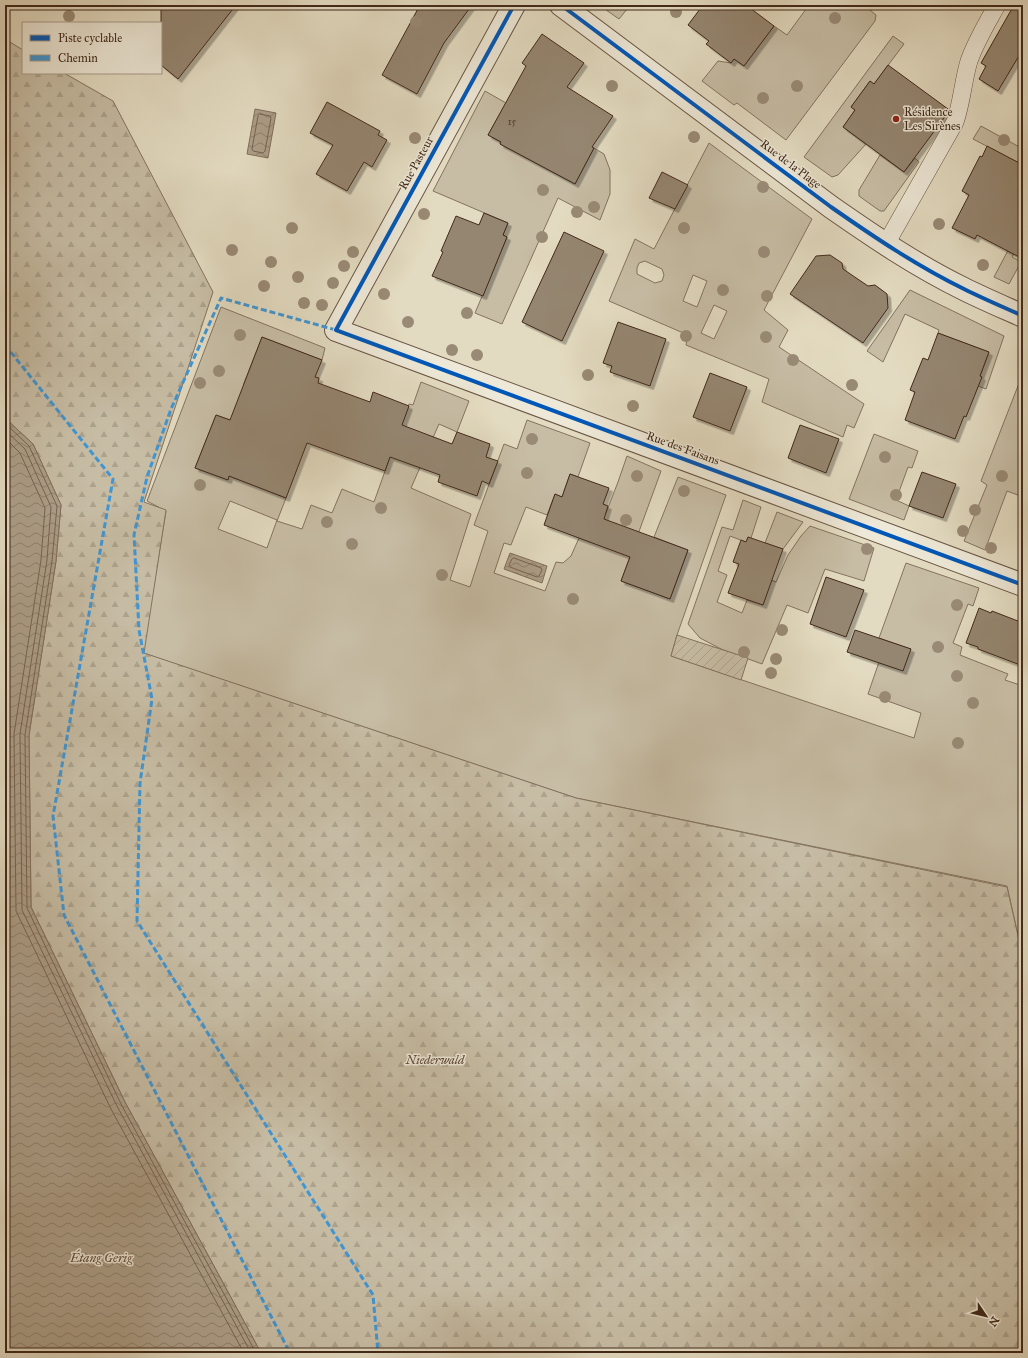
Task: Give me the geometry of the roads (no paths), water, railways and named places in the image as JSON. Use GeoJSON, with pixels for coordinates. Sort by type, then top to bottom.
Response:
{"type":"FeatureCollection","features":[{"type":"Feature","properties":{"kind":"street","name":"Rue Pasteur"},"geometry":{"type":"LineString","coordinates":[[336,330],[514,5]]}},
{"type":"Feature","properties":{"kind":"street","name":"Rue de la Plage"},"geometry":{"type":"LineString","coordinates":[[561,5],[831,207],[886,244],[932,272],[1023,316]]}},
{"type":"Feature","properties":{"kind":"street","name":"Rue des Faisans"},"geometry":{"type":"LineString","coordinates":[[336,330],[1023,585]]}},
{"type":"Feature","properties":{"kind":"lane"},"geometry":{"type":"LineString","coordinates":[[886,244],[955,122],[969,62],[997,5]]}},
{"type":"Feature","properties":{"kind":"water"},"geometry":{"type":"Polygon","coordinates":[[[255,109],[276,113],[268,158],[247,154],[255,109]]]}},
{"type":"Feature","properties":{"kind":"water","name":"Étang Gerig"},"geometry":{"type":"Polygon","coordinates":[[[5,418],[33,444],[61,505],[56,561],[29,735],[31,907],[125,1102],[260,1353],[5,1353],[5,418]]]}},
{"type":"Feature","properties":{"kind":"water"},"geometry":{"type":"Polygon","coordinates":[[[510,553],[547,566],[542,583],[504,569],[510,553]]]}},
{"type":"Feature","properties":{"kind":"place","name":"Résidence Les Sirènes"},"geometry":{"type":"Point","coordinates":[896,119]}},
{"type":"Feature","properties":{"kind":"park label","name":"Niederwald"},"geometry":{"type":"Point","coordinates":[435,1060]}}]}
